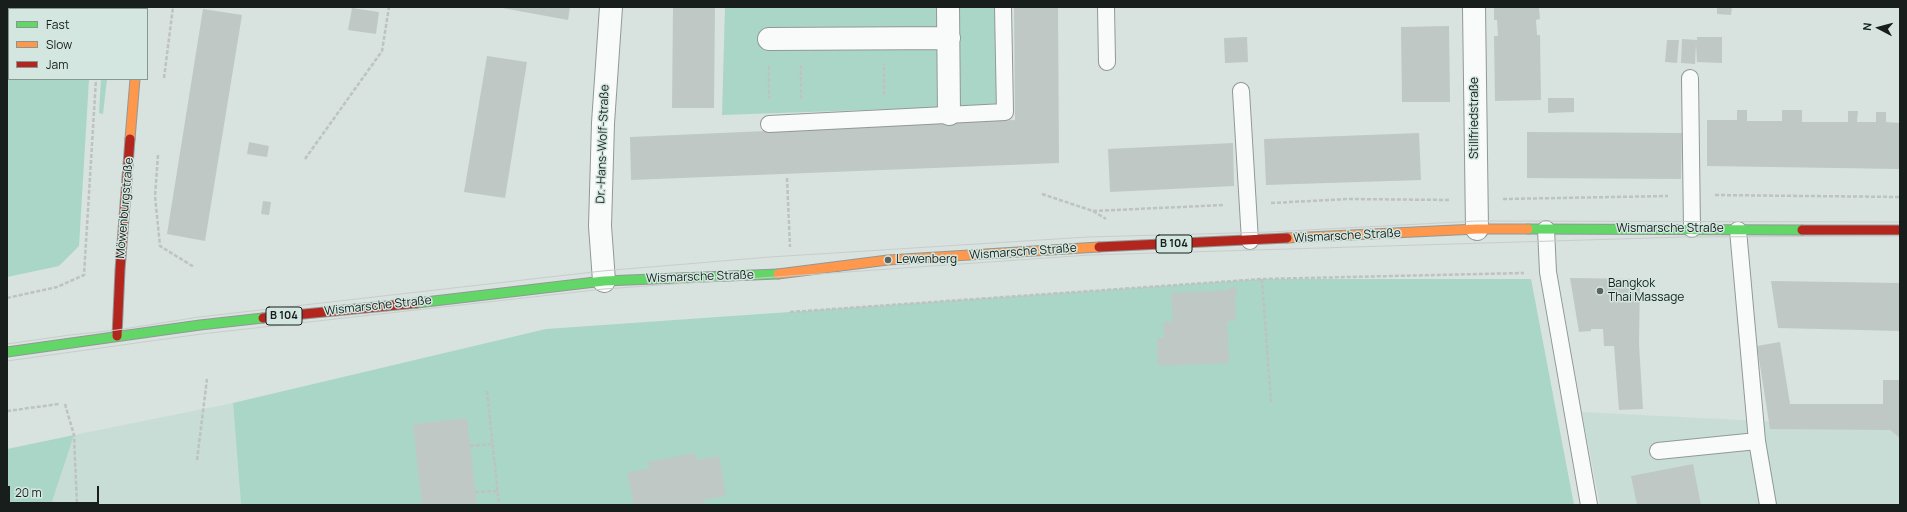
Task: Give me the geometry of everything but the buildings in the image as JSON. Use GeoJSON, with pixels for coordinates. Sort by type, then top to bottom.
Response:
{"type":"FeatureCollection","features":[{"type":"Feature","properties":{"kind":"main road","name":"Möwenburgstraße"},"geometry":{"type":"LineString","coordinates":[[117,336],[120,270],[135,80]]}},
{"type":"Feature","properties":{"kind":"main road","name":"Wismarsche Straße"},"geometry":{"type":"LineString","coordinates":[[7,352],[200,325],[604,281],[791,274],[888,260],[1134,245],[1250,241],[1477,229],[1900,230]]}},
{"type":"Feature","properties":{"kind":"street","name":"Dr.-Hans-Wolf-Straße"},"geometry":{"type":"LineString","coordinates":[[604,281],[600,226],[603,123],[611,7]]}},
{"type":"Feature","properties":{"kind":"street"},"geometry":{"type":"LineString","coordinates":[[948,7],[949,114]]}},
{"type":"Feature","properties":{"kind":"street","name":"Stillfriedstraße"},"geometry":{"type":"LineString","coordinates":[[1474,7],[1477,229]]}},
{"type":"Feature","properties":{"kind":"street"},"geometry":{"type":"LineString","coordinates":[[769,39],[949,38]]}},
{"type":"Feature","properties":{"kind":"lane"},"geometry":{"type":"LineString","coordinates":[[769,124],[1005,112],[1003,7]]}},
{"type":"Feature","properties":{"kind":"lane"},"geometry":{"type":"LineString","coordinates":[[1106,7],[1106,62]]}},
{"type":"Feature","properties":{"kind":"lane"},"geometry":{"type":"LineString","coordinates":[[1690,78],[1692,229]]}},
{"type":"Feature","properties":{"kind":"lane"},"geometry":{"type":"LineString","coordinates":[[1242,91],[1250,241]]}},
{"type":"Feature","properties":{"kind":"lane"},"geometry":{"type":"LineString","coordinates":[[1546,229],[1548,272],[1589,505]]}},
{"type":"Feature","properties":{"kind":"lane"},"geometry":{"type":"LineString","coordinates":[[1738,230],[1757,441],[1768,505]]}},
{"type":"Feature","properties":{"kind":"lane"},"geometry":{"type":"LineString","coordinates":[[1658,451],[1757,441]]}},
{"type":"Feature","properties":{"kind":"path"},"geometry":{"type":"LineString","coordinates":[[163,86],[173,7]]}},
{"type":"Feature","properties":{"kind":"path"},"geometry":{"type":"LineString","coordinates":[[305,159],[382,51],[389,7]]}},
{"type":"Feature","properties":{"kind":"path"},"geometry":{"type":"LineString","coordinates":[[7,298],[57,287],[84,275],[96,80]]}},
{"type":"Feature","properties":{"kind":"path"},"geometry":{"type":"LineString","coordinates":[[159,149],[155,196],[160,246],[194,267]]}},
{"type":"Feature","properties":{"kind":"path"},"geometry":{"type":"LineString","coordinates":[[787,178],[791,274]]}},
{"type":"Feature","properties":{"kind":"path"},"geometry":{"type":"LineString","coordinates":[[1042,194],[1093,211],[1131,236],[1134,245]]}},
{"type":"Feature","properties":{"kind":"path"},"geometry":{"type":"LineString","coordinates":[[790,312],[1262,279],[1548,272]]}},
{"type":"Feature","properties":{"kind":"path"},"geometry":{"type":"LineString","coordinates":[[1262,279],[1271,402]]}},
{"type":"Feature","properties":{"kind":"path"},"geometry":{"type":"LineString","coordinates":[[197,460],[207,379]]}},
{"type":"Feature","properties":{"kind":"path"},"geometry":{"type":"LineString","coordinates":[[487,391],[498,505]]}},
{"type":"Feature","properties":{"kind":"path"},"geometry":{"type":"LineString","coordinates":[[7,411],[59,404]]}},
{"type":"Feature","properties":{"kind":"path"},"geometry":{"type":"LineString","coordinates":[[65,404],[74,435],[77,505]]}},
{"type":"Feature","properties":{"kind":"path"},"geometry":{"type":"LineString","coordinates":[[470,446],[491,444]]}},
{"type":"Feature","properties":{"kind":"path"},"geometry":{"type":"LineString","coordinates":[[475,492],[497,491]]}},
{"type":"Feature","properties":{"kind":"shaded area"},"geometry":{"type":"Polygon","coordinates":[[[233,403],[241,505],[51,505],[74,435],[233,403]]]}},
{"type":"Feature","properties":{"kind":"shaded area"},"geometry":{"type":"Polygon","coordinates":[[[1582,412],[1900,428],[1900,505],[1600,505],[1582,412]]]}},
{"type":"Feature","properties":{"kind":"green space"},"geometry":{"type":"Polygon","coordinates":[[[7,7],[93,7],[8,8],[8,80],[89,80],[79,246],[59,266],[7,277],[7,7]]]}},
{"type":"Feature","properties":{"kind":"green space"},"geometry":{"type":"Polygon","coordinates":[[[725,7],[1006,7],[1009,105],[722,115],[725,7]]]}},
{"type":"Feature","properties":{"kind":"green space"},"geometry":{"type":"Polygon","coordinates":[[[101,80],[107,80],[103,114],[99,113],[101,80]]]}},
{"type":"Feature","properties":{"kind":"green space"},"geometry":{"type":"Polygon","coordinates":[[[1262,279],[1531,279],[1574,505],[241,505],[233,403],[546,329],[1262,279]]]}},
{"type":"Feature","properties":{"kind":"green space"},"geometry":{"type":"Polygon","coordinates":[[[74,435],[51,505],[7,505],[7,449],[74,435]]]}},
{"type":"Feature","properties":{"kind":"tram line"},"geometry":{"type":"LineString","coordinates":[[7,344],[117,330],[199,317],[602,271],[770,257],[1088,237],[1270,232],[1477,221],[1900,222]]}},
{"type":"Feature","properties":{"kind":"tram line"},"geometry":{"type":"LineString","coordinates":[[7,361],[201,334],[604,289],[1089,255],[1684,237],[1900,236]]}},
{"type":"Feature","properties":{"kind":"traffic: fast"},"geometry":{"type":"LineString","coordinates":[[1528,229],[1802,230]]}},
{"type":"Feature","properties":{"kind":"traffic: fast"},"geometry":{"type":"LineString","coordinates":[[417,303],[604,281],[778,274]]}},
{"type":"Feature","properties":{"kind":"traffic: fast"},"geometry":{"type":"LineString","coordinates":[[7,352],[200,325],[263,318]]}},
{"type":"Feature","properties":{"kind":"traffic: slow"},"geometry":{"type":"LineString","coordinates":[[130,139],[135,80]]}},
{"type":"Feature","properties":{"kind":"traffic: slow"},"geometry":{"type":"LineString","coordinates":[[1287,238],[1477,229],[1528,229]]}},
{"type":"Feature","properties":{"kind":"traffic: slow"},"geometry":{"type":"LineString","coordinates":[[778,274],[888,260],[1099,247]]}},
{"type":"Feature","properties":{"kind":"traffic: jam"},"geometry":{"type":"LineString","coordinates":[[117,336],[120,270],[130,139]]}},
{"type":"Feature","properties":{"kind":"traffic: jam"},"geometry":{"type":"LineString","coordinates":[[1802,230],[1900,230]]}},
{"type":"Feature","properties":{"kind":"traffic: jam"},"geometry":{"type":"LineString","coordinates":[[1099,247],[1287,238]]}},
{"type":"Feature","properties":{"kind":"traffic: jam"},"geometry":{"type":"LineString","coordinates":[[263,318],[417,303]]}},
{"type":"Feature","properties":{"kind":"place","name":"Lewenberg"},"geometry":{"type":"Point","coordinates":[888,260]}},
{"type":"Feature","properties":{"kind":"place","name":"Bangkok Thai Massage"},"geometry":{"type":"Point","coordinates":[1600,291]}}]}
